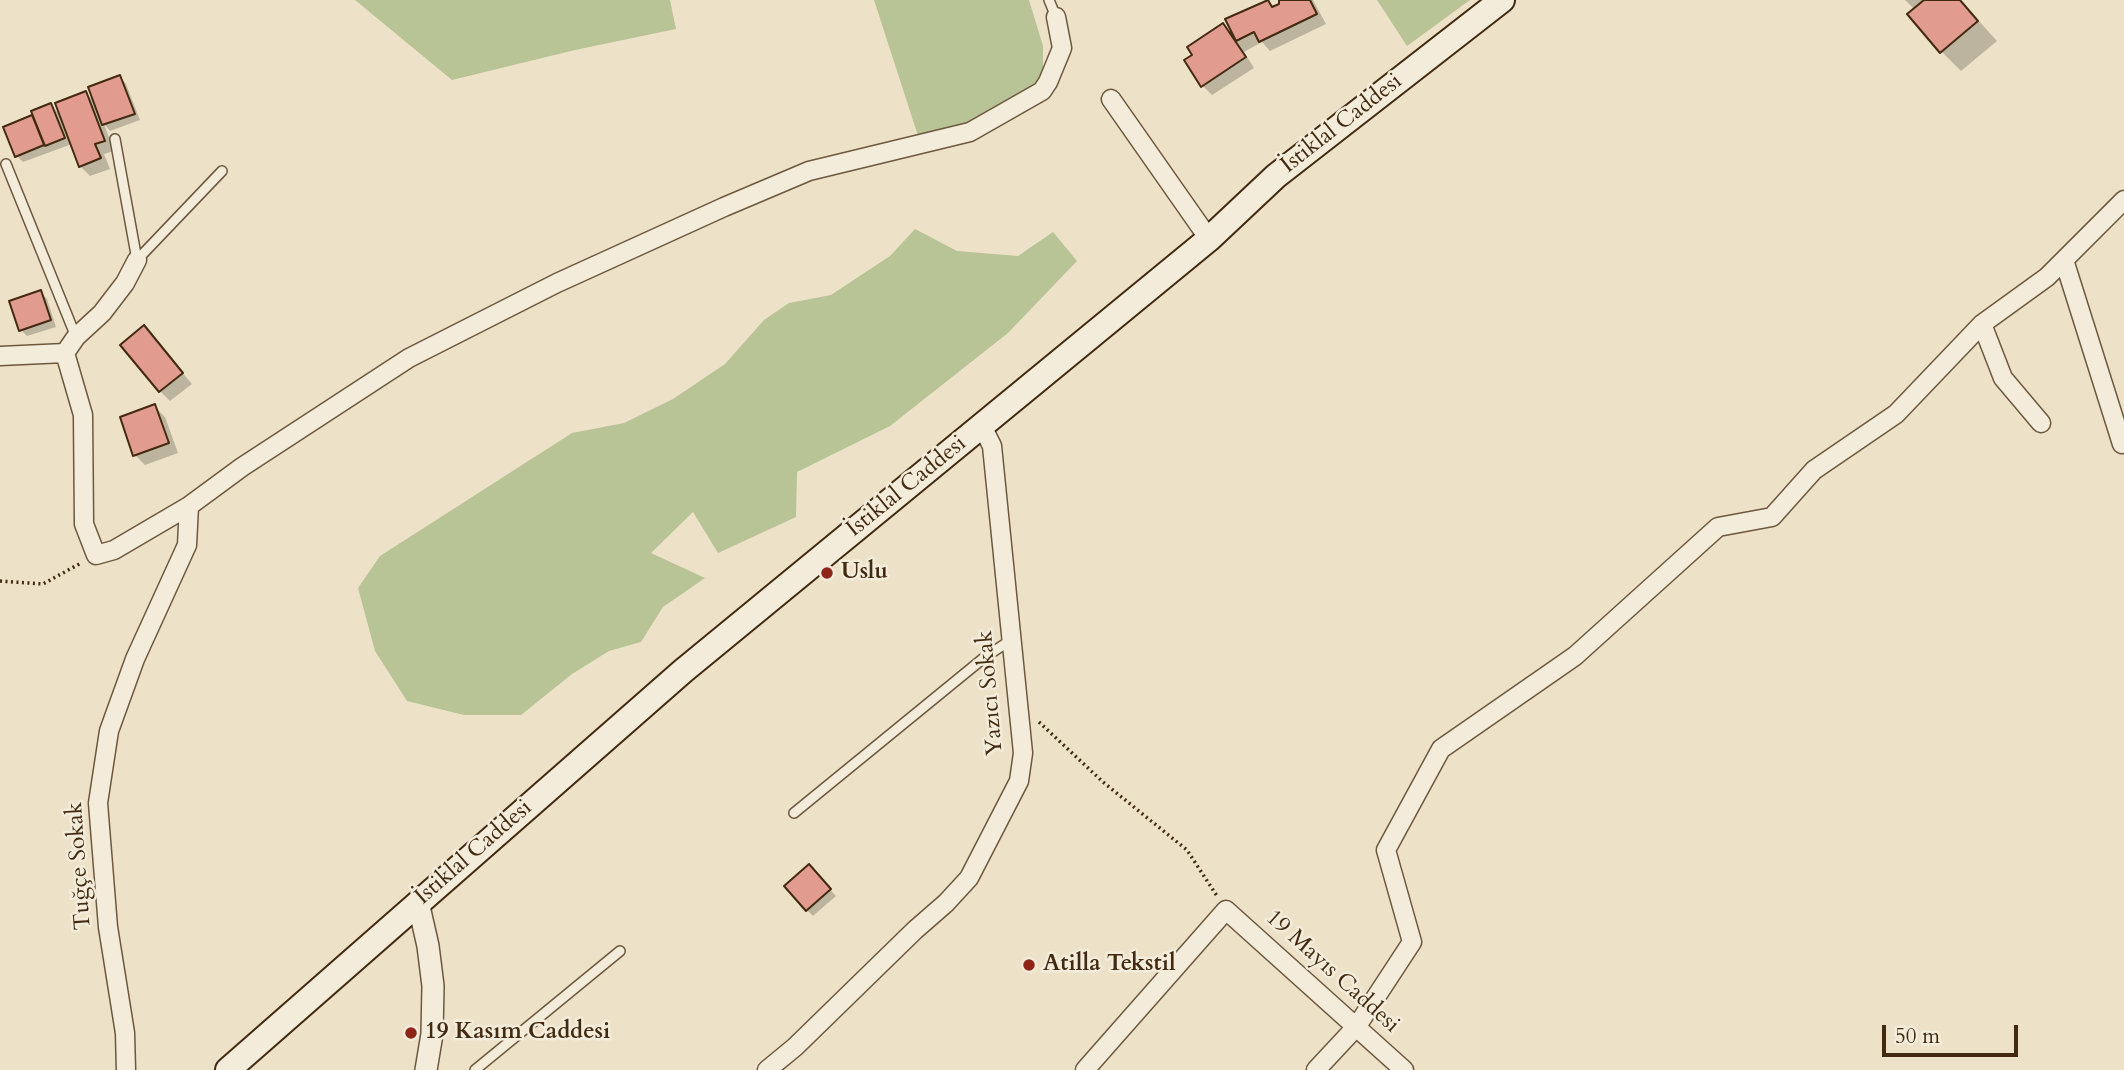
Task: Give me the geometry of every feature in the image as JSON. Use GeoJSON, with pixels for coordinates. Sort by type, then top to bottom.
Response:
{"type":"FeatureCollection","features":[{"type":"Feature","properties":{"kind":"main road","name":"İstiklal Caddesi"},"geometry":{"type":"LineString","coordinates":[[228,1070],[683,671],[1209,239],[1276,176],[1502,0]]}},
{"type":"Feature","properties":{"kind":"street"},"geometry":{"type":"LineString","coordinates":[[137,260],[125,283],[102,313],[76,337],[65,354],[83,415],[84,524],[96,555],[114,550],[189,506],[242,467],[410,358],[557,283],[809,171],[970,132],[1042,91],[1062,48],[1056,17]]}},
{"type":"Feature","properties":{"kind":"street"},"geometry":{"type":"LineString","coordinates":[[1111,99],[1209,239]]}},
{"type":"Feature","properties":{"kind":"street"},"geometry":{"type":"LineString","coordinates":[[1316,1070],[1357,1026],[1412,942],[1386,850],[1441,749],[1575,656],[1718,527],[1772,517],[1814,470],[1896,414],[1982,324],[2047,277],[2124,200]]}},
{"type":"Feature","properties":{"kind":"street"},"geometry":{"type":"LineString","coordinates":[[2064,260],[2122,444]]}},
{"type":"Feature","properties":{"kind":"street"},"geometry":{"type":"LineString","coordinates":[[1982,324],[2003,378],[2041,423]]}},
{"type":"Feature","properties":{"kind":"street"},"geometry":{"type":"LineString","coordinates":[[0,356],[65,354]]}},
{"type":"Feature","properties":{"kind":"street","name":"Yazıcı Sokak"},"geometry":{"type":"LineString","coordinates":[[767,1070],[946,903],[969,878],[1019,781],[1023,753],[992,446],[982,426]]}},
{"type":"Feature","properties":{"kind":"street","name":"Tuğçe Sokak"},"geometry":{"type":"LineString","coordinates":[[126,1070],[125,1033],[108,927],[98,803],[109,731],[135,659],[187,545],[189,506]]}},
{"type":"Feature","properties":{"kind":"street"},"geometry":{"type":"LineString","coordinates":[[418,902],[428,946],[433,986],[432,1034],[426,1070]]}},
{"type":"Feature","properties":{"kind":"street"},"geometry":{"type":"LineString","coordinates":[[1086,1070],[1226,911]]}},
{"type":"Feature","properties":{"kind":"street","name":"19 Mayıs Caddesi"},"geometry":{"type":"LineString","coordinates":[[1226,911],[1404,1070]]}},
{"type":"Feature","properties":{"kind":"lane"},"geometry":{"type":"LineString","coordinates":[[1049,0],[1056,17]]}},
{"type":"Feature","properties":{"kind":"lane"},"geometry":{"type":"LineString","coordinates":[[115,139],[137,260]]}},
{"type":"Feature","properties":{"kind":"lane"},"geometry":{"type":"LineString","coordinates":[[6,164],[76,337]]}},
{"type":"Feature","properties":{"kind":"lane"},"geometry":{"type":"LineString","coordinates":[[137,260],[222,171]]}},
{"type":"Feature","properties":{"kind":"lane"},"geometry":{"type":"LineString","coordinates":[[794,813],[985,657],[1011,640]]}},
{"type":"Feature","properties":{"kind":"lane"},"geometry":{"type":"LineString","coordinates":[[475,1070],[620,951]]}},
{"type":"Feature","properties":{"kind":"path"},"geometry":{"type":"LineString","coordinates":[[0,581],[43,584],[96,555]]}},
{"type":"Feature","properties":{"kind":"path"},"geometry":{"type":"LineString","coordinates":[[1017,700],[1103,782],[1187,850],[1226,911]]}},
{"type":"Feature","properties":{"kind":"green space"},"geometry":{"type":"Polygon","coordinates":[[[355,0],[670,0],[676,29],[452,80],[355,0]]]}},
{"type":"Feature","properties":{"kind":"green space"},"geometry":{"type":"Polygon","coordinates":[[[874,0],[1029,0],[1043,46],[1043,71],[1032,91],[989,114],[920,142],[874,0]]]}},
{"type":"Feature","properties":{"kind":"green space"},"geometry":{"type":"Polygon","coordinates":[[[1377,0],[1470,0],[1407,46],[1377,0]]]}},
{"type":"Feature","properties":{"kind":"green space"},"geometry":{"type":"Polygon","coordinates":[[[915,229],[957,251],[1018,256],[1053,232],[1077,261],[1008,333],[890,426],[797,472],[796,517],[718,553],[693,512],[651,553],[705,578],[663,607],[641,642],[609,651],[572,674],[521,715],[464,715],[407,701],[375,651],[358,588],[380,556],[572,433],[624,423],[673,399],[725,364],[764,320],[789,303],[831,295],[890,256],[915,229]]]}},
{"type":"Feature","properties":{"kind":"building"},"geometry":{"type":"Polygon","coordinates":[[[1268,0],[1272,7],[1279,4],[1279,0],[1310,0],[1317,14],[1259,42],[1254,32],[1236,41],[1225,19],[1268,0]]]}},
{"type":"Feature","properties":{"kind":"building"},"geometry":{"type":"Polygon","coordinates":[[[1924,0],[1960,0],[1978,21],[1940,53],[1907,14],[1924,0]]]}},
{"type":"Feature","properties":{"kind":"building"},"geometry":{"type":"Polygon","coordinates":[[[1223,23],[1246,57],[1201,87],[1184,60],[1192,55],[1187,47],[1223,23]]]}},
{"type":"Feature","properties":{"kind":"building"},"geometry":{"type":"Polygon","coordinates":[[[120,75],[135,114],[102,125],[88,87],[120,75]]]}},
{"type":"Feature","properties":{"kind":"building"},"geometry":{"type":"Polygon","coordinates":[[[86,91],[105,141],[95,144],[101,158],[79,167],[55,103],[86,91]]]}},
{"type":"Feature","properties":{"kind":"building"},"geometry":{"type":"Polygon","coordinates":[[[51,103],[65,138],[45,146],[31,111],[51,103]]]}},
{"type":"Feature","properties":{"kind":"building"},"geometry":{"type":"Polygon","coordinates":[[[32,115],[44,145],[15,157],[3,127],[32,115]]]}},
{"type":"Feature","properties":{"kind":"building"},"geometry":{"type":"Polygon","coordinates":[[[41,290],[51,320],[19,331],[9,301],[41,290]]]}},
{"type":"Feature","properties":{"kind":"building"},"geometry":{"type":"Polygon","coordinates":[[[144,325],[183,373],[159,392],[120,345],[144,325]]]}},
{"type":"Feature","properties":{"kind":"building"},"geometry":{"type":"Polygon","coordinates":[[[155,404],[169,443],[133,456],[120,417],[155,404]]]}},
{"type":"Feature","properties":{"kind":"building"},"geometry":{"type":"Polygon","coordinates":[[[809,864],[831,889],[806,911],[784,886],[809,864]]]}},
{"type":"Feature","properties":{"kind":"place","name":"Uslu"},"geometry":{"type":"Point","coordinates":[827,573]}},
{"type":"Feature","properties":{"kind":"place","name":"Atilla Tekstil"},"geometry":{"type":"Point","coordinates":[1029,965]}},
{"type":"Feature","properties":{"kind":"place","name":"19 Kasım Caddesi"},"geometry":{"type":"Point","coordinates":[411,1033]}}]}
